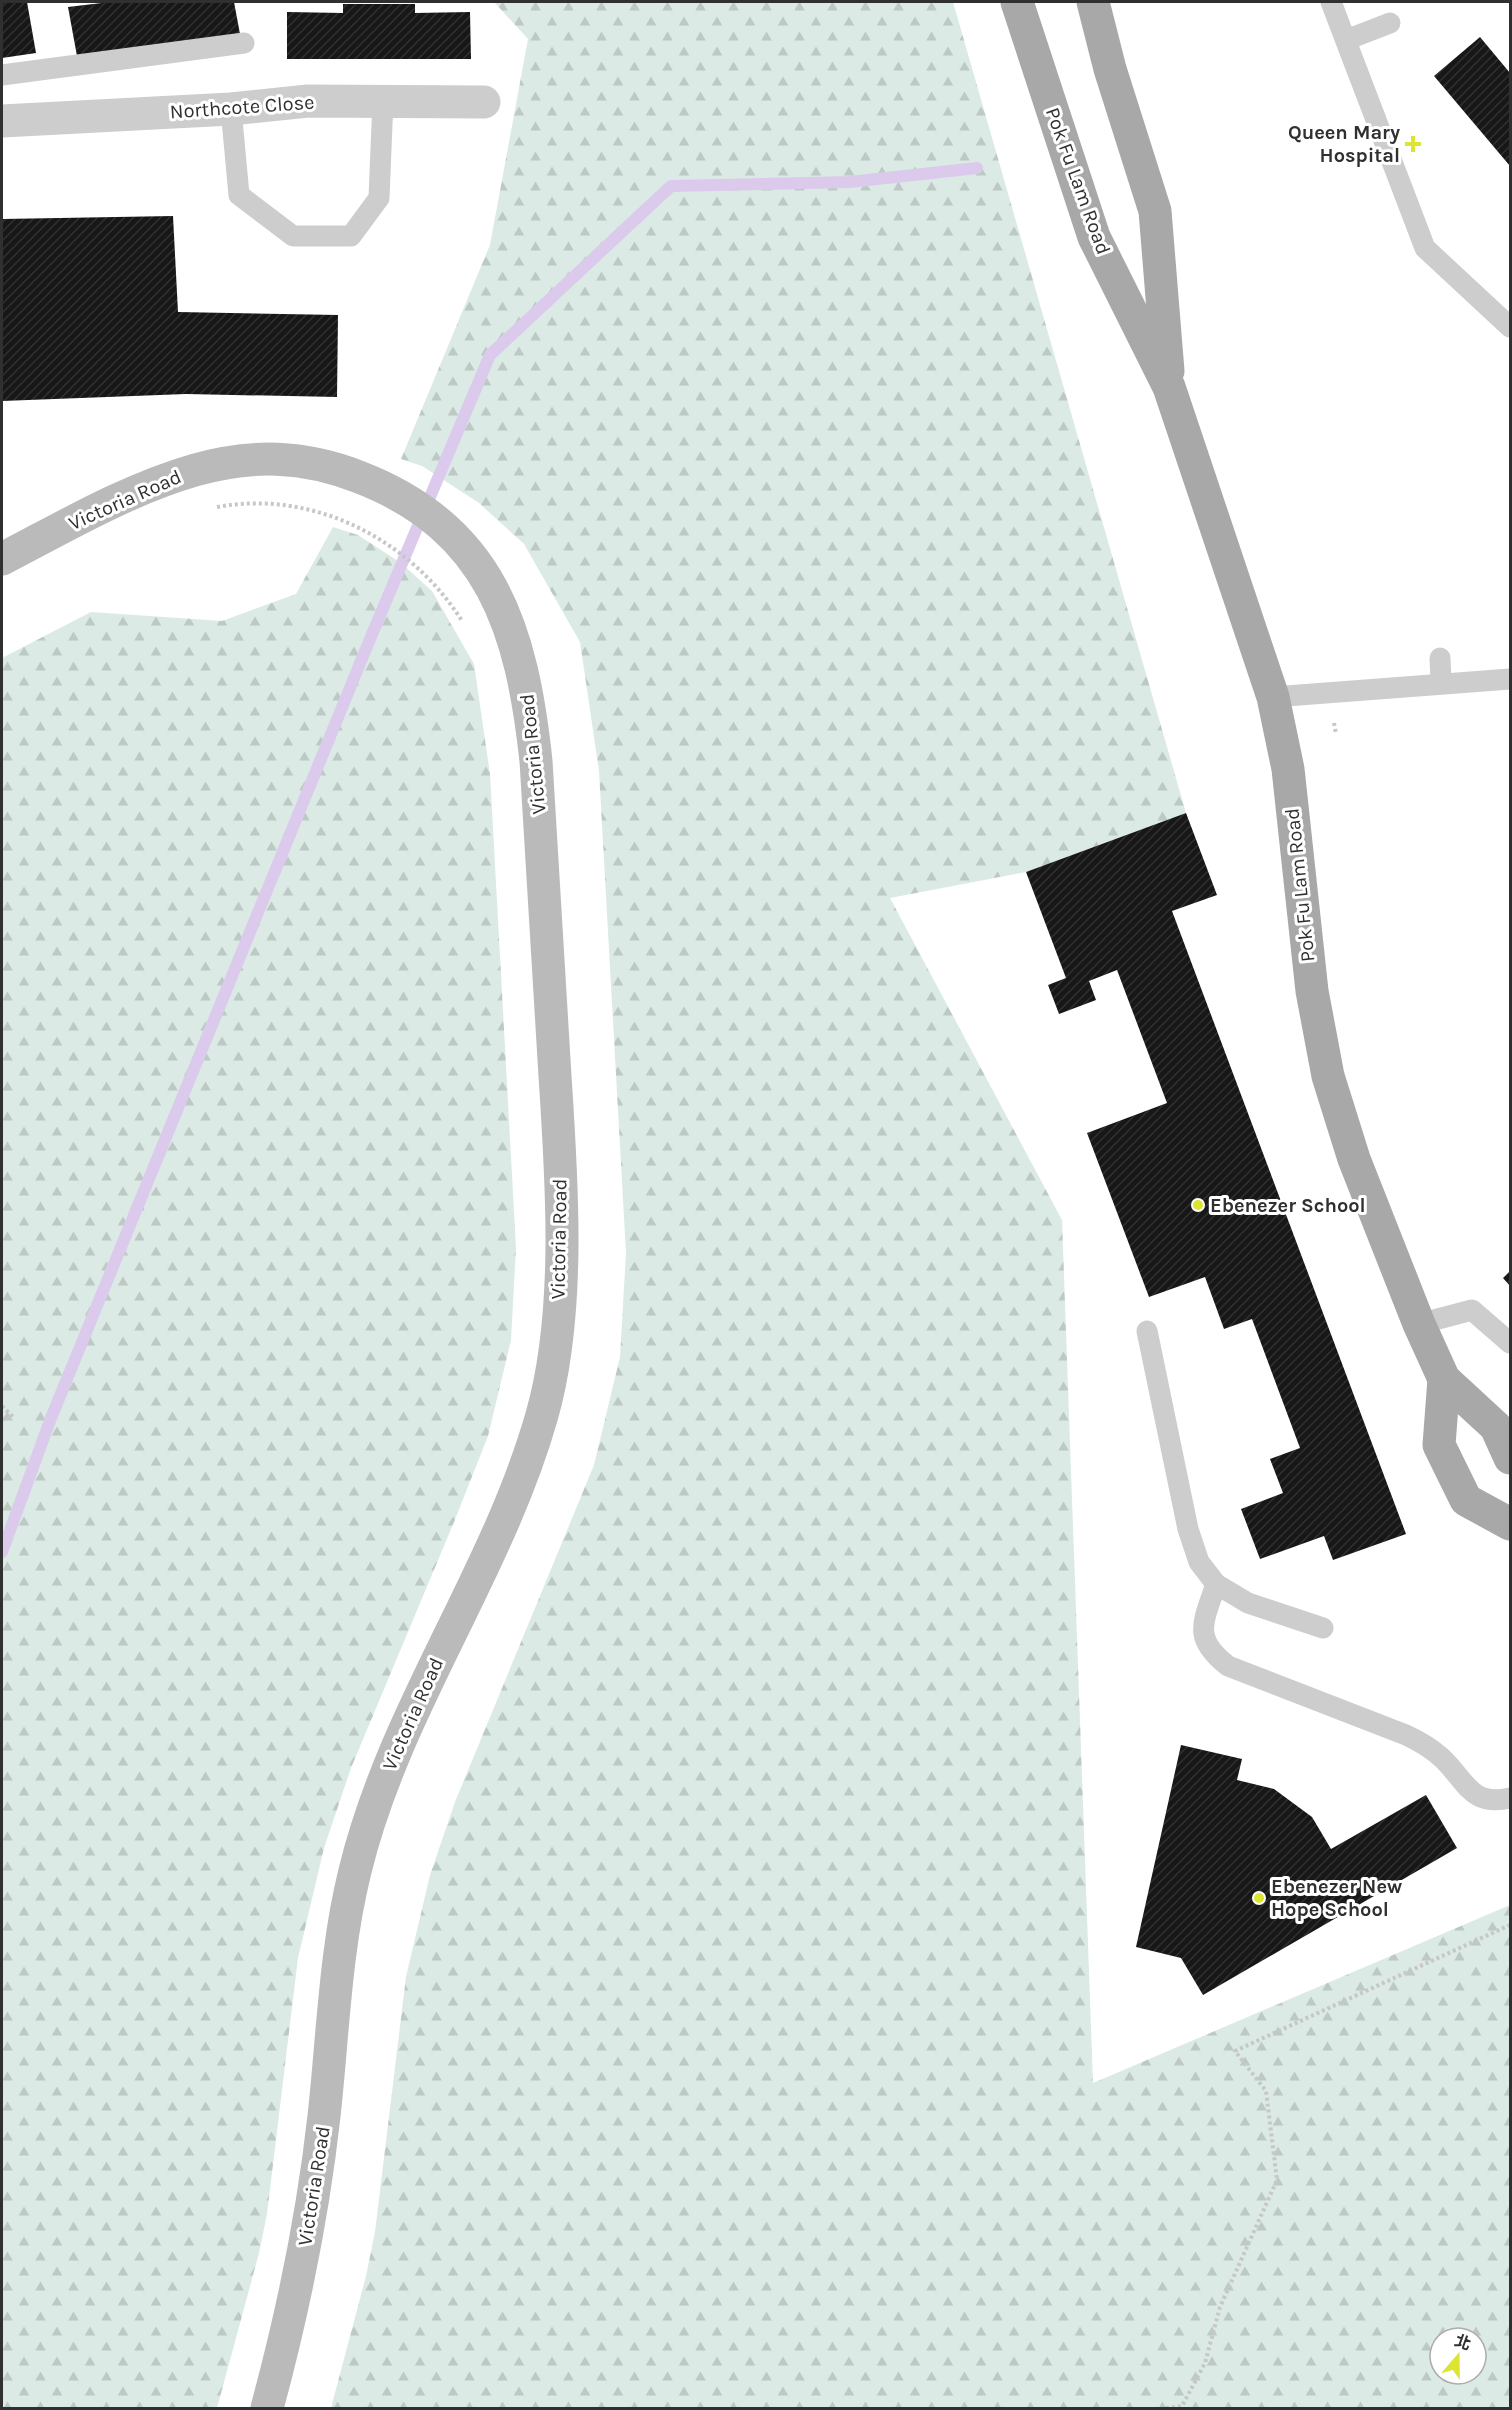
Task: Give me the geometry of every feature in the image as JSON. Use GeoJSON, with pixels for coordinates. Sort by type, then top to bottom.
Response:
{"type":"FeatureCollection","features":[{"type":"Feature","properties":{"kind":"main road","name":"Pok Fu Lam Road"},"geometry":{"type":"LineString","coordinates":[[1017,2],[1094,237],[1169,387],[1273,697],[1288,769],[1312,991],[1328,1076],[1354,1159],[1419,1324],[1444,1379],[1496,1427],[1510,1458]]}},
{"type":"Feature","properties":{"kind":"main road","name":"Pok Fu Lam Road"},"geometry":{"type":"LineString","coordinates":[[1094,2],[1110,69],[1155,211],[1169,387]]}},
{"type":"Feature","properties":{"kind":"main road","name":"Victoria Road"},"geometry":{"type":"LineString","coordinates":[[2,559],[124,496],[196,470],[266,458],[300,460],[337,469],[376,483],[409,500],[440,521],[486,576],[518,651],[527,686],[536,761],[560,1149],[560,1294],[553,1360],[544,1411],[529,1460],[480,1574],[402,1733],[365,1833],[346,1918],[323,2127],[308,2230],[267,2409]]}},
{"type":"Feature","properties":{"kind":"main road","name":"Pok Fu Lam Road"},"geometry":{"type":"LineString","coordinates":[[1444,1379],[1439,1445],[1466,1500],[1510,1524]]}},
{"type":"Feature","properties":{"kind":"street","name":"Northcote Close"},"geometry":{"type":"LineString","coordinates":[[2,122],[231,109],[308,101],[484,102]]}},
{"type":"Feature","properties":{"kind":"lane"},"geometry":{"type":"LineString","coordinates":[[1331,2],[1425,248],[1510,327]]}},
{"type":"Feature","properties":{"kind":"lane"},"geometry":{"type":"LineString","coordinates":[[1346,40],[1390,23]]}},
{"type":"Feature","properties":{"kind":"lane"},"geometry":{"type":"LineString","coordinates":[[2,75],[244,43]]}},
{"type":"Feature","properties":{"kind":"lane"},"geometry":{"type":"LineString","coordinates":[[231,109],[239,195],[293,236],[351,236],[379,198],[383,100]]}},
{"type":"Feature","properties":{"kind":"lane"},"geometry":{"type":"LineString","coordinates":[[1440,658],[1441,683]]}},
{"type":"Feature","properties":{"kind":"lane"},"geometry":{"type":"LineString","coordinates":[[1273,697],[1510,679]]}},
{"type":"Feature","properties":{"kind":"lane"},"geometry":{"type":"LineString","coordinates":[[1419,1324],[1472,1310],[1510,1343]]}},
{"type":"Feature","properties":{"kind":"lane"},"geometry":{"type":"LineString","coordinates":[[1147,1331],[1188,1529],[1199,1562],[1216,1584],[1248,1603],[1323,1628]]}},
{"type":"Feature","properties":{"kind":"lane"},"geometry":{"type":"LineString","coordinates":[[1216,1584],[1203,1634],[1212,1653],[1228,1666],[1406,1735],[1426,1745],[1442,1758],[1476,1796],[1493,1802],[1510,1798]]}},
{"type":"Feature","properties":{"kind":"path"},"geometry":{"type":"LineString","coordinates":[[215,507],[265,504],[326,515],[359,527],[390,545],[415,565],[435,585],[464,626]]}},
{"type":"Feature","properties":{"kind":"path"},"geometry":{"type":"LineString","coordinates":[[2,1406],[13,1417],[2,1419]]}},
{"type":"Feature","properties":{"kind":"path"},"geometry":{"type":"LineString","coordinates":[[1166,2409],[1182,2406],[1205,2363],[1220,2307],[1276,2180],[1266,2091],[1235,2051],[1510,1925]]}},
{"type":"Feature","properties":{"kind":"green space"},"geometry":{"type":"Polygon","coordinates":[[[494,2],[953,2],[1186,813],[1026,872],[890,898],[1062,1220],[1093,2083],[1510,1905],[1510,2408],[331,2408],[366,2276],[375,2232],[406,1977],[430,1875],[455,1802],[594,1465],[620,1357],[626,1253],[599,771],[580,642],[524,544],[479,503],[422,466],[401,459],[490,245],[528,39],[494,2]]]}},
{"type":"Feature","properties":{"kind":"green space"},"geometry":{"type":"Polygon","coordinates":[[[333,527],[358,535],[401,563],[432,591],[474,664],[490,774],[516,1248],[511,1340],[488,1436],[351,1768],[324,1848],[298,1958],[267,2214],[259,2253],[217,2408],[2,2408],[2,658],[91,612],[222,621],[296,594],[333,527]]]}},
{"type":"Feature","properties":{"kind":"building"},"geometry":{"type":"Polygon","coordinates":[[[2,2],[27,2],[36,53],[2,58],[2,2]]]}},
{"type":"Feature","properties":{"kind":"building"},"geometry":{"type":"Polygon","coordinates":[[[110,2],[234,2],[240,34],[77,56],[68,7],[110,2]]]}},
{"type":"Feature","properties":{"kind":"building"},"geometry":{"type":"Polygon","coordinates":[[[343,4],[415,4],[415,13],[470,12],[471,59],[287,59],[287,12],[343,13],[343,4]]]}},
{"type":"Feature","properties":{"kind":"building"},"geometry":{"type":"Polygon","coordinates":[[[1480,37],[1510,73],[1510,166],[1434,76],[1480,37]]]}},
{"type":"Feature","properties":{"kind":"building"},"geometry":{"type":"Polygon","coordinates":[[[173,216],[178,312],[338,315],[337,397],[186,394],[2,401],[2,219],[173,216]]]}},
{"type":"Feature","properties":{"kind":"building","name":"Ebenezer School"},"geometry":{"type":"Polygon","coordinates":[[[1186,813],[1217,895],[1172,911],[1406,1534],[1333,1560],[1324,1536],[1260,1559],[1241,1509],[1283,1493],[1270,1459],[1300,1448],[1252,1319],[1224,1329],[1205,1277],[1149,1297],[1087,1133],[1167,1103],[1117,970],[1089,981],[1096,1000],[1059,1014],[1048,985],[1066,978],[1026,872],[1186,813]]]}},
{"type":"Feature","properties":{"kind":"building"},"geometry":{"type":"Polygon","coordinates":[[[1510,1271],[1510,1286],[1503,1278],[1510,1271]]]}},
{"type":"Feature","properties":{"kind":"building","name":"Ebenezer New Hope School"},"geometry":{"type":"Polygon","coordinates":[[[1181,1745],[1242,1759],[1237,1780],[1274,1789],[1312,1817],[1331,1849],[1426,1795],[1457,1848],[1203,1995],[1181,1958],[1136,1947],[1181,1745]]]}},
{"type":"Feature","properties":{"kind":"waterway"},"geometry":{"type":"LineString","coordinates":[[2,1552],[51,1418],[370,639],[490,355],[671,186],[850,182],[977,168]]}},
{"type":"Feature","properties":{"kind":"place","name":"Queen Mary Hospital"},"geometry":{"type":"Point","coordinates":[1413,144]}},
{"type":"Feature","properties":{"kind":"place","name":"Ebenezer School"},"geometry":{"type":"Point","coordinates":[1198,1205]}},
{"type":"Feature","properties":{"kind":"place","name":"Ebenezer New Hope School"},"geometry":{"type":"Point","coordinates":[1259,1898]}}]}
